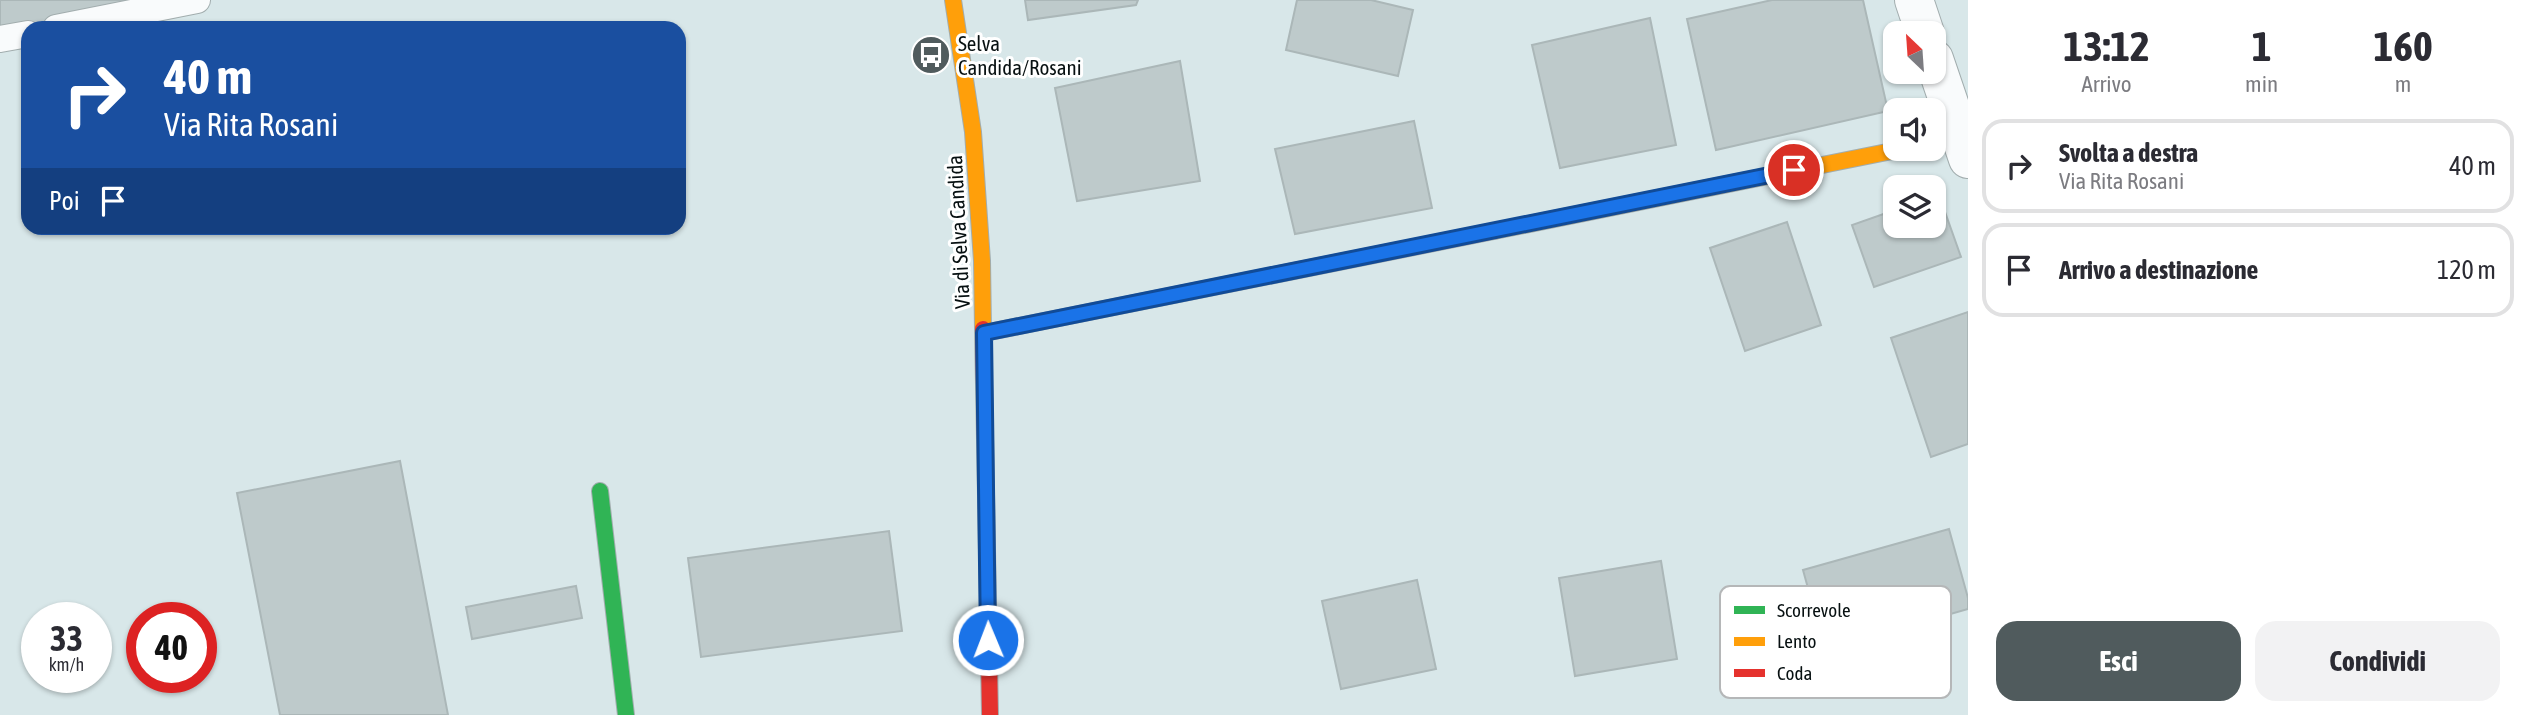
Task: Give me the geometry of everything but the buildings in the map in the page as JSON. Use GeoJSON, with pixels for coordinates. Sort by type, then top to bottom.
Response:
{"type":"FeatureCollection","features":[{"type":"Feature","properties":{"kind":"street","name":"Via di Selva Candida"},"geometry":{"type":"LineString","coordinates":[[953,0],[978,181],[984,333],[990,715]]}},
{"type":"Feature","properties":{"kind":"street"},"geometry":{"type":"LineString","coordinates":[[1914,0],[1921,21]]}},
{"type":"Feature","properties":{"kind":"street"},"geometry":{"type":"LineString","coordinates":[[1940,84],[1954,146]]}},
{"type":"Feature","properties":{"kind":"street"},"geometry":{"type":"LineString","coordinates":[[984,333],[1883,153]]}},
{"type":"Feature","properties":{"kind":"street"},"geometry":{"type":"LineString","coordinates":[[600,491],[626,715]]}},
{"type":"Feature","properties":{"kind":"lane"},"geometry":{"type":"LineString","coordinates":[[91,21],[197,0]]}},
{"type":"Feature","properties":{"kind":"lane"},"geometry":{"type":"LineString","coordinates":[[0,39],[21,35]]}},
{"type":"Feature","properties":{"kind":"traffic: fast"},"geometry":{"type":"LineString","coordinates":[[600,491],[626,715]]}},
{"type":"Feature","properties":{"kind":"traffic: slow"},"geometry":{"type":"LineString","coordinates":[[953,0],[973,132],[982,261],[983,329]]}},
{"type":"Feature","properties":{"kind":"traffic: slow"},"geometry":{"type":"LineString","coordinates":[[1494,231],[1883,153]]}},
{"type":"Feature","properties":{"kind":"traffic: jam"},"geometry":{"type":"LineString","coordinates":[[984,333],[1494,231]]}},
{"type":"Feature","properties":{"kind":"traffic: jam"},"geometry":{"type":"LineString","coordinates":[[983,329],[990,715]]}},
{"type":"Feature","properties":{"kind":"place","name":"Selva Candida/Rosani"},"geometry":{"type":"Point","coordinates":[931,55]}},
{"type":"Feature","properties":{"kind":"route"},"geometry":{"type":"LineString","coordinates":[[988,640],[984,333],[1794,170]]}}]}
